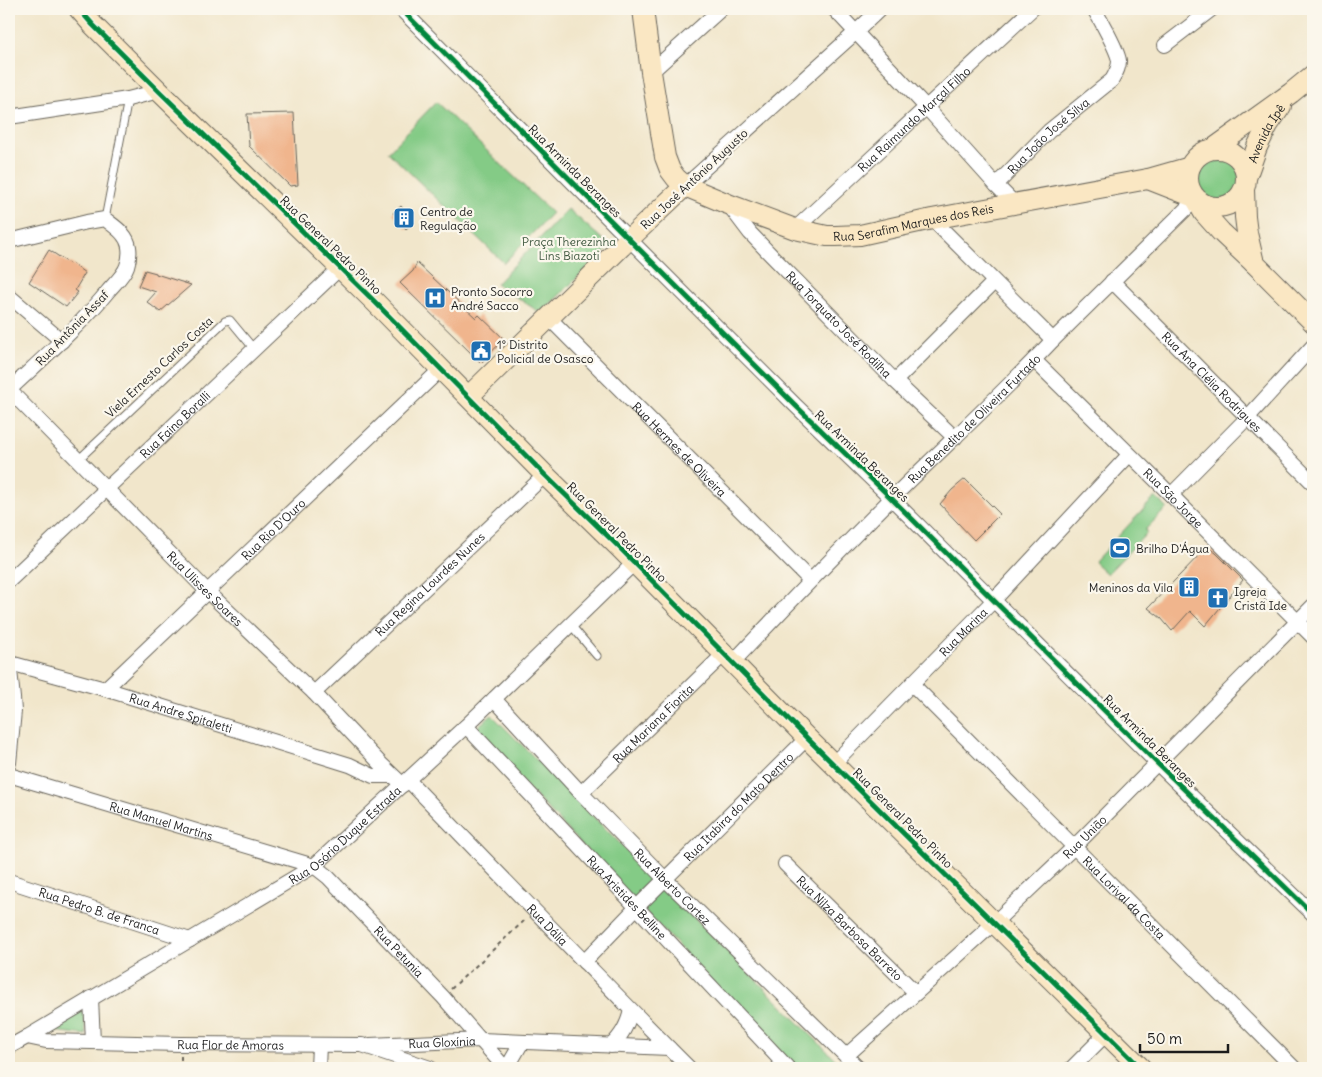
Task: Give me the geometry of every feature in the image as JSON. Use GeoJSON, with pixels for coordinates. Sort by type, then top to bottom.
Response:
{"type":"FeatureCollection","features":[{"type":"Feature","properties":{"kind":"street","name":"Rua General Pedro Pinho"},"geometry":{"type":"LineString","coordinates":[[79,9],[469,396],[807,738],[1141,1068]]}},
{"type":"Feature","properties":{"kind":"street","name":"Rua Arminda Beranges"},"geometry":{"type":"LineString","coordinates":[[401,9],[788,398],[892,498],[1157,763],[1313,914]]}},
{"type":"Feature","properties":{"kind":"street"},"geometry":{"type":"LineString","coordinates":[[643,9],[650,72],[665,157],[670,170],[685,186]]}},
{"type":"Feature","properties":{"kind":"street"},"geometry":{"type":"LineString","coordinates":[[650,72],[721,9]]}},
{"type":"Feature","properties":{"kind":"street"},"geometry":{"type":"LineString","coordinates":[[834,9],[1015,204]]}},
{"type":"Feature","properties":{"kind":"street","name":"Rua José Antônio Augusto"},"geometry":{"type":"LineString","coordinates":[[469,396],[685,186],[880,9]]}},
{"type":"Feature","properties":{"kind":"street","name":"Rua Raimundo Marçal Filho"},"geometry":{"type":"LineString","coordinates":[[795,229],[1032,9]]}},
{"type":"Feature","properties":{"kind":"street","name":"Rua João José Silva"},"geometry":{"type":"LineString","coordinates":[[996,185],[1049,131],[1115,76],[1119,61],[1094,9]]}},
{"type":"Feature","properties":{"kind":"street"},"geometry":{"type":"LineString","coordinates":[[1164,46],[1212,9]]}},
{"type":"Feature","properties":{"kind":"street","name":"Avenida Ipê"},"geometry":{"type":"LineString","coordinates":[[1213,150],[1313,75]]}},
{"type":"Feature","properties":{"kind":"street"},"geometry":{"type":"LineString","coordinates":[[9,116],[128,99],[159,90]]}},
{"type":"Feature","properties":{"kind":"street","name":"Avenida Ipê"},"geometry":{"type":"LineString","coordinates":[[1245,184],[1257,147],[1268,126],[1291,93]]}},
{"type":"Feature","properties":{"kind":"street"},"geometry":{"type":"LineString","coordinates":[[1254,263],[1246,225],[1244,168],[1240,160],[1232,153],[1223,150],[1203,152],[1190,167],[1188,182],[1190,190],[1204,213],[1221,232],[1313,322]]}},
{"type":"Feature","properties":{"kind":"street","name":"Rua Serafim Marques dos Reis"},"geometry":{"type":"LineString","coordinates":[[685,186],[795,229],[827,236],[860,235],[932,219],[1148,179],[1190,167]]}},
{"type":"Feature","properties":{"kind":"street"},"geometry":{"type":"LineString","coordinates":[[1148,179],[1214,207],[1223,207],[1232,203],[1240,196],[1245,184]]}},
{"type":"Feature","properties":{"kind":"street","name":"Rua Benedito de Oliveira Furtado"},"geometry":{"type":"LineString","coordinates":[[728,659],[955,438],[1195,198]]}},
{"type":"Feature","properties":{"kind":"street","name":"Rua Torquato José Rodilha"},"geometry":{"type":"LineString","coordinates":[[728,204],[750,233],[895,381],[955,438]]}},
{"type":"Feature","properties":{"kind":"street"},"geometry":{"type":"LineString","coordinates":[[9,241],[80,223],[105,219]]}},
{"type":"Feature","properties":{"kind":"street","name":"Rua Antônia Assaf"},"geometry":{"type":"LineString","coordinates":[[9,390],[62,341],[105,295],[127,267],[129,246],[125,236],[105,219]]}},
{"type":"Feature","properties":{"kind":"street"},"geometry":{"type":"LineString","coordinates":[[932,219],[1053,340]]}},
{"type":"Feature","properties":{"kind":"street","name":"Rua Faino Boralli"},"geometry":{"type":"LineString","coordinates":[[9,580],[340,268]]}},
{"type":"Feature","properties":{"kind":"street","name":"Rua Ana Clélia Rodrigues"},"geometry":{"type":"LineString","coordinates":[[1112,281],[1313,483]]}},
{"type":"Feature","properties":{"kind":"street"},"geometry":{"type":"LineString","coordinates":[[895,381],[994,282]]}},
{"type":"Feature","properties":{"kind":"street"},"geometry":{"type":"LineString","coordinates":[[9,296],[62,341]]}},
{"type":"Feature","properties":{"kind":"street","name":"Rua Hermes de Oliveira"},"geometry":{"type":"LineString","coordinates":[[550,318],[810,580]]}},
{"type":"Feature","properties":{"kind":"street"},"geometry":{"type":"LineString","coordinates":[[1171,495],[1248,417],[1313,346]]}},
{"type":"Feature","properties":{"kind":"street","name":"Rua São Jorge"},"geometry":{"type":"LineString","coordinates":[[1034,360],[1313,637]]}},
{"type":"Feature","properties":{"kind":"street","name":"Rua Rio D'Ouro"},"geometry":{"type":"LineString","coordinates":[[105,689],[441,369]]}},
{"type":"Feature","properties":{"kind":"street","name":"Rua Ulisses Soares"},"geometry":{"type":"LineString","coordinates":[[9,390],[208,592],[314,693],[380,763],[401,780]]}},
{"type":"Feature","properties":{"kind":"street","name":"Rua Marina"},"geometry":{"type":"LineString","coordinates":[[834,763],[994,600],[1129,455]]}},
{"type":"Feature","properties":{"kind":"street","name":"Rua Regina Lourdes Nunes"},"geometry":{"type":"LineString","coordinates":[[314,693],[545,475]]}},
{"type":"Feature","properties":{"kind":"street","name":"Rua Osório Duque Estrada"},"geometry":{"type":"LineString","coordinates":[[9,1047],[314,866],[401,780],[466,726],[634,562]]}},
{"type":"Feature","properties":{"kind":"street","name":"Rua União"},"geometry":{"type":"LineString","coordinates":[[846,1056],[1074,848],[1313,606]]}},
{"type":"Feature","properties":{"kind":"street","name":"Rua Mariana Fiorita"},"geometry":{"type":"LineString","coordinates":[[581,793],[728,659]]}},
{"type":"Feature","properties":{"kind":"street"},"geometry":{"type":"LineString","coordinates":[[9,662],[14,698],[9,763]]}},
{"type":"Feature","properties":{"kind":"street","name":"Rua Andre Spitaletti"},"geometry":{"type":"LineString","coordinates":[[9,662],[105,689],[350,765],[373,776],[401,780]]}},
{"type":"Feature","properties":{"kind":"street","name":"Rua Lorival da Costa"},"geometry":{"type":"LineString","coordinates":[[912,684],[1294,1068]]}},
{"type":"Feature","properties":{"kind":"street","name":"Rua Alberto Cortez"},"geometry":{"type":"LineString","coordinates":[[494,699],[581,793],[665,879],[858,1068]]}},
{"type":"Feature","properties":{"kind":"street","name":"Rua Aristides Belline"},"geometry":{"type":"LineString","coordinates":[[466,726],[788,1068]]}},
{"type":"Feature","properties":{"kind":"street","name":"Rua Itabira do Mato Dentro"},"geometry":{"type":"LineString","coordinates":[[584,962],[807,738]]}},
{"type":"Feature","properties":{"kind":"street","name":"Rua Andre Spitaletti"},"geometry":{"type":"LineString","coordinates":[[350,765],[380,763]]}},
{"type":"Feature","properties":{"kind":"street","name":"Rua Manuel Martins"},"geometry":{"type":"LineString","coordinates":[[9,775],[314,866]]}},
{"type":"Feature","properties":{"kind":"street","name":"Rua Dália"},"geometry":{"type":"LineString","coordinates":[[401,780],[536,911],[631,1011],[689,1068]]}},
{"type":"Feature","properties":{"kind":"street","name":"Rua Nilza Barbosa Barreto"},"geometry":{"type":"LineString","coordinates":[[785,864],[916,993]]}},
{"type":"Feature","properties":{"kind":"street","name":"Rua Petunia"},"geometry":{"type":"LineString","coordinates":[[314,866],[328,877],[443,997],[481,1040]]}},
{"type":"Feature","properties":{"kind":"street","name":"Rua Pedro B. de Franca"},"geometry":{"type":"LineString","coordinates":[[9,881],[190,940]]}},
{"type":"Feature","properties":{"kind":"street"},"geometry":{"type":"LineString","coordinates":[[91,998],[93,1042]]}},
{"type":"Feature","properties":{"kind":"street"},"geometry":{"type":"LineString","coordinates":[[612,1046],[624,1032],[631,1011]]}},
{"type":"Feature","properties":{"kind":"street"},"geometry":{"type":"LineString","coordinates":[[1072,1068],[1106,1034]]}},
{"type":"Feature","properties":{"kind":"street","name":"Rua Flor de Amoras"},"geometry":{"type":"LineString","coordinates":[[27,1037],[46,1041],[362,1046],[430,1068]]}},
{"type":"Feature","properties":{"kind":"street"},"geometry":{"type":"LineString","coordinates":[[481,1040],[506,1068],[522,1042]]}},
{"type":"Feature","properties":{"kind":"street","name":"Rua Gloxínia"},"geometry":{"type":"LineString","coordinates":[[362,1046],[481,1040],[669,1048]]}},
{"type":"Feature","properties":{"kind":"street"},"geometry":{"type":"LineString","coordinates":[[318,1068],[320,1046]]}},
{"type":"Feature","properties":{"kind":"lane"},"geometry":{"type":"LineString","coordinates":[[105,219],[128,99]]}},
{"type":"Feature","properties":{"kind":"lane","name":"Viela Ernesto Carlos Costa"},"geometry":{"type":"LineString","coordinates":[[78,460],[225,321],[230,320],[254,349]]}},
{"type":"Feature","properties":{"kind":"lane"},"geometry":{"type":"LineString","coordinates":[[570,624],[597,656]]}},
{"type":"Feature","properties":{"kind":"path"},"geometry":{"type":"LineString","coordinates":[[443,997],[536,911]]}},
{"type":"Feature","properties":{"kind":"green space"},"geometry":{"type":"Polygon","coordinates":[[[436,102],[552,213],[504,263],[388,152],[436,102]]]}},
{"type":"Feature","properties":{"kind":"green space"},"geometry":{"type":"Polygon","coordinates":[[[1214,154],[1235,159],[1241,170],[1237,193],[1223,201],[1213,200],[1204,196],[1200,192],[1195,180],[1200,165],[1214,154]]]}},
{"type":"Feature","properties":{"kind":"green space","name":"Praça Therezinha Lins Biazoti"},"geometry":{"type":"Polygon","coordinates":[[[568,209],[610,246],[541,313],[496,284],[568,209]]]}},
{"type":"Feature","properties":{"kind":"green space","name":"Brilho D'Água"},"geometry":{"type":"Polygon","coordinates":[[[1155,497],[1167,508],[1145,530],[1147,533],[1107,574],[1094,562],[1155,497]]]}},
{"type":"Feature","properties":{"kind":"green space"},"geometry":{"type":"Polygon","coordinates":[[[492,715],[844,1068],[794,1068],[481,739],[478,726],[492,715]]]}},
{"type":"Feature","properties":{"kind":"green space"},"geometry":{"type":"Polygon","coordinates":[[[83,1010],[86,1035],[45,1030],[83,1010]]]}},
{"type":"Feature","properties":{"kind":"building"},"geometry":{"type":"Polygon","coordinates":[[[294,113],[298,185],[290,186],[249,146],[247,114],[294,113]]]}},
{"type":"Feature","properties":{"kind":"building","name":"Centro de Regulação"},"geometry":{"type":"Polygon","coordinates":[[[401,206],[414,222],[406,229],[393,213],[401,206]]]}},
{"type":"Feature","properties":{"kind":"building"},"geometry":{"type":"Polygon","coordinates":[[[49,250],[85,273],[75,290],[78,292],[66,307],[29,282],[49,250]]]}},
{"type":"Feature","properties":{"kind":"building"},"geometry":{"type":"Polygon","coordinates":[[[417,263],[476,318],[479,315],[504,339],[481,363],[400,283],[413,271],[417,263]]]}},
{"type":"Feature","properties":{"kind":"building"},"geometry":{"type":"Polygon","coordinates":[[[145,270],[191,285],[160,312],[147,302],[156,292],[138,286],[145,270]]]}},
{"type":"Feature","properties":{"kind":"building"},"geometry":{"type":"Polygon","coordinates":[[[965,479],[1000,514],[974,540],[940,504],[965,479]]]}},
{"type":"Feature","properties":{"kind":"building","name":"Meninos da Vila"},"geometry":{"type":"Polygon","coordinates":[[[1207,547],[1216,553],[1243,580],[1205,626],[1190,611],[1172,631],[1161,618],[1148,608],[1207,547]]]}},
{"type":"Feature","properties":{"kind":"cycle path"},"geometry":{"type":"LineString","coordinates":[[79,9],[159,91],[375,302],[807,738],[1141,1068]]}},
{"type":"Feature","properties":{"kind":"cycle path"},"geometry":{"type":"LineString","coordinates":[[401,9],[795,405],[1157,763],[1313,914]]}},
{"type":"Feature","properties":{"kind":"place","name":"Centro de Regulação"},"geometry":{"type":"Point","coordinates":[404,218]}},
{"type":"Feature","properties":{"kind":"place","name":"Pronto Socorro André Sacco"},"geometry":{"type":"Point","coordinates":[435,298]}},
{"type":"Feature","properties":{"kind":"place","name":"1º Distrito Policial de Osasco"},"geometry":{"type":"Point","coordinates":[481,351]}},
{"type":"Feature","properties":{"kind":"place","name":"Brilho D'Água"},"geometry":{"type":"Point","coordinates":[1120,548]}},
{"type":"Feature","properties":{"kind":"place","name":"Meninos da Vila"},"geometry":{"type":"Point","coordinates":[1189,587]}},
{"type":"Feature","properties":{"kind":"place","name":"Igreja Cristã Ide"},"geometry":{"type":"Point","coordinates":[1218,598]}}]}
